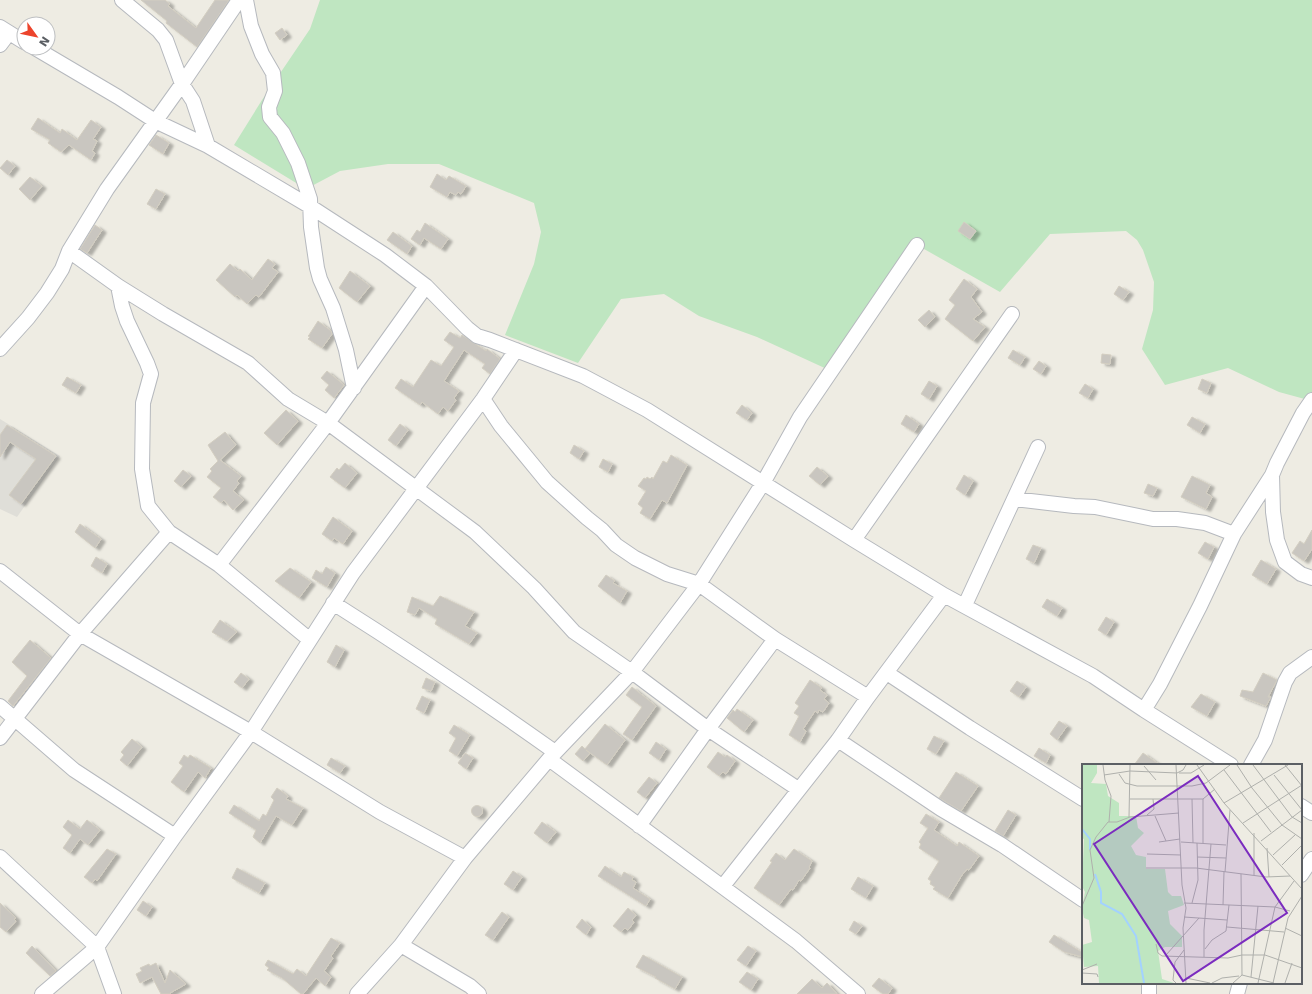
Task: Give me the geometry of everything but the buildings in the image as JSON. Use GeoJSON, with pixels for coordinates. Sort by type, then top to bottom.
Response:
{"type":"FeatureCollection","features":[{"type":"Feature","properties":{"kind":"street"},"geometry":{"type":"LineString","coordinates":[[122,0],[158,30],[166,40],[182,84],[193,101],[208,146]]}},
{"type":"Feature","properties":{"kind":"street"},"geometry":{"type":"LineString","coordinates":[[0,349],[28,318],[47,293],[62,269],[69,251],[107,189],[182,84],[239,0]]}},
{"type":"Feature","properties":{"kind":"street"},"geometry":{"type":"LineString","coordinates":[[246,0],[251,26],[262,54],[273,73],[275,91],[269,107],[270,117],[283,133],[298,163],[307,187],[311,207],[311,227],[317,268],[320,279],[333,308],[342,336],[354,388]]}},
{"type":"Feature","properties":{"kind":"street"},"geometry":{"type":"LineString","coordinates":[[0,45],[4,30],[16,37]]}},
{"type":"Feature","properties":{"kind":"street"},"geometry":{"type":"LineString","coordinates":[[49,56],[118,97],[155,121],[208,146],[311,207],[385,255],[426,286],[467,328],[477,336],[583,376],[647,410],[763,484],[944,595],[965,605],[1093,676],[1229,764]]}},
{"type":"Feature","properties":{"kind":"street"},"geometry":{"type":"LineString","coordinates":[[357,994],[401,945],[465,858],[552,755],[632,672],[698,584],[763,484],[800,417],[917,245]]}},
{"type":"Feature","properties":{"kind":"street"},"geometry":{"type":"LineString","coordinates":[[69,251],[118,286],[163,314],[248,362],[288,399],[328,423],[475,532],[534,588],[574,632],[632,672],[708,729],[798,789]]}},
{"type":"Feature","properties":{"kind":"street"},"geometry":{"type":"LineString","coordinates":[[118,286],[127,321],[151,374],[143,403],[142,469],[148,506],[169,532],[219,565],[310,640]]}},
{"type":"Feature","properties":{"kind":"street"},"geometry":{"type":"LineString","coordinates":[[219,565],[354,388],[426,286]]}},
{"type":"Feature","properties":{"kind":"street"},"geometry":{"type":"LineString","coordinates":[[854,540],[1012,314]]}},
{"type":"Feature","properties":{"kind":"street"},"geometry":{"type":"LineString","coordinates":[[42,994],[97,947],[175,836],[251,732],[353,573],[484,399],[516,350]]}},
{"type":"Feature","properties":{"kind":"street"},"geometry":{"type":"LineString","coordinates":[[484,399],[501,426],[547,482],[602,530],[616,545],[635,558],[667,574],[698,584],[776,639],[868,697]]}},
{"type":"Feature","properties":{"kind":"street"},"geometry":{"type":"LineString","coordinates":[[1144,710],[1160,684],[1234,534],[1272,475],[1303,413],[1312,400]]}},
{"type":"Feature","properties":{"kind":"street"},"geometry":{"type":"LineString","coordinates":[[965,605],[1038,447]]}},
{"type":"Feature","properties":{"kind":"street"},"geometry":{"type":"LineString","coordinates":[[1272,475],[1273,512],[1277,540],[1285,562],[1300,574],[1312,578]]}},
{"type":"Feature","properties":{"kind":"street"},"geometry":{"type":"LineString","coordinates":[[1014,499],[1095,507],[1153,519],[1177,519],[1205,523],[1234,534]]}},
{"type":"Feature","properties":{"kind":"street"},"geometry":{"type":"LineString","coordinates":[[0,738],[80,634],[169,532]]}},
{"type":"Feature","properties":{"kind":"street"},"geometry":{"type":"LineString","coordinates":[[0,571],[80,634],[251,732],[380,812],[465,858]]}},
{"type":"Feature","properties":{"kind":"street"},"geometry":{"type":"LineString","coordinates":[[723,886],[838,740],[944,595]]}},
{"type":"Feature","properties":{"kind":"street"},"geometry":{"type":"LineString","coordinates":[[333,603],[436,670],[552,755],[639,826],[723,886],[796,941],[858,994]]}},
{"type":"Feature","properties":{"kind":"street"},"geometry":{"type":"LineString","coordinates":[[639,826],[708,729],[776,639]]}},
{"type":"Feature","properties":{"kind":"street"},"geometry":{"type":"LineString","coordinates":[[1252,764],[1265,740],[1285,682],[1290,673],[1312,657]]}},
{"type":"Feature","properties":{"kind":"street"},"geometry":{"type":"LineString","coordinates":[[886,673],[1082,798]]}},
{"type":"Feature","properties":{"kind":"street"},"geometry":{"type":"LineString","coordinates":[[0,706],[74,770],[175,836]]}},
{"type":"Feature","properties":{"kind":"street"},"geometry":{"type":"LineString","coordinates":[[838,740],[941,809],[1002,846],[1082,899]]}},
{"type":"Feature","properties":{"kind":"street"},"geometry":{"type":"LineString","coordinates":[[1302,807],[1312,813]]}},
{"type":"Feature","properties":{"kind":"street"},"geometry":{"type":"LineString","coordinates":[[0,857],[97,947],[114,994]]}},
{"type":"Feature","properties":{"kind":"street"},"geometry":{"type":"LineString","coordinates":[[1302,874],[1312,859]]}},
{"type":"Feature","properties":{"kind":"street"},"geometry":{"type":"LineString","coordinates":[[401,945],[470,986],[479,994]]}},
{"type":"Feature","properties":{"kind":"street"},"geometry":{"type":"LineString","coordinates":[[1237,994],[1240,984]]}},
{"type":"Feature","properties":{"kind":"shaded area"},"geometry":{"type":"Polygon","coordinates":[[[0,419],[60,456],[17,517],[0,509],[0,419]]]}},
{"type":"Feature","properties":{"kind":"green space"},"geometry":{"type":"Polygon","coordinates":[[[320,0],[1312,0],[1312,401],[1279,392],[1228,368],[1165,385],[1142,349],[1153,310],[1154,282],[1143,250],[1137,240],[1126,231],[1050,234],[1000,292],[917,245],[829,370],[757,337],[699,316],[664,294],[621,299],[578,363],[505,335],[534,264],[541,232],[534,203],[439,164],[388,164],[340,171],[306,189],[234,145],[262,100],[310,29],[320,0]]]}}]}
